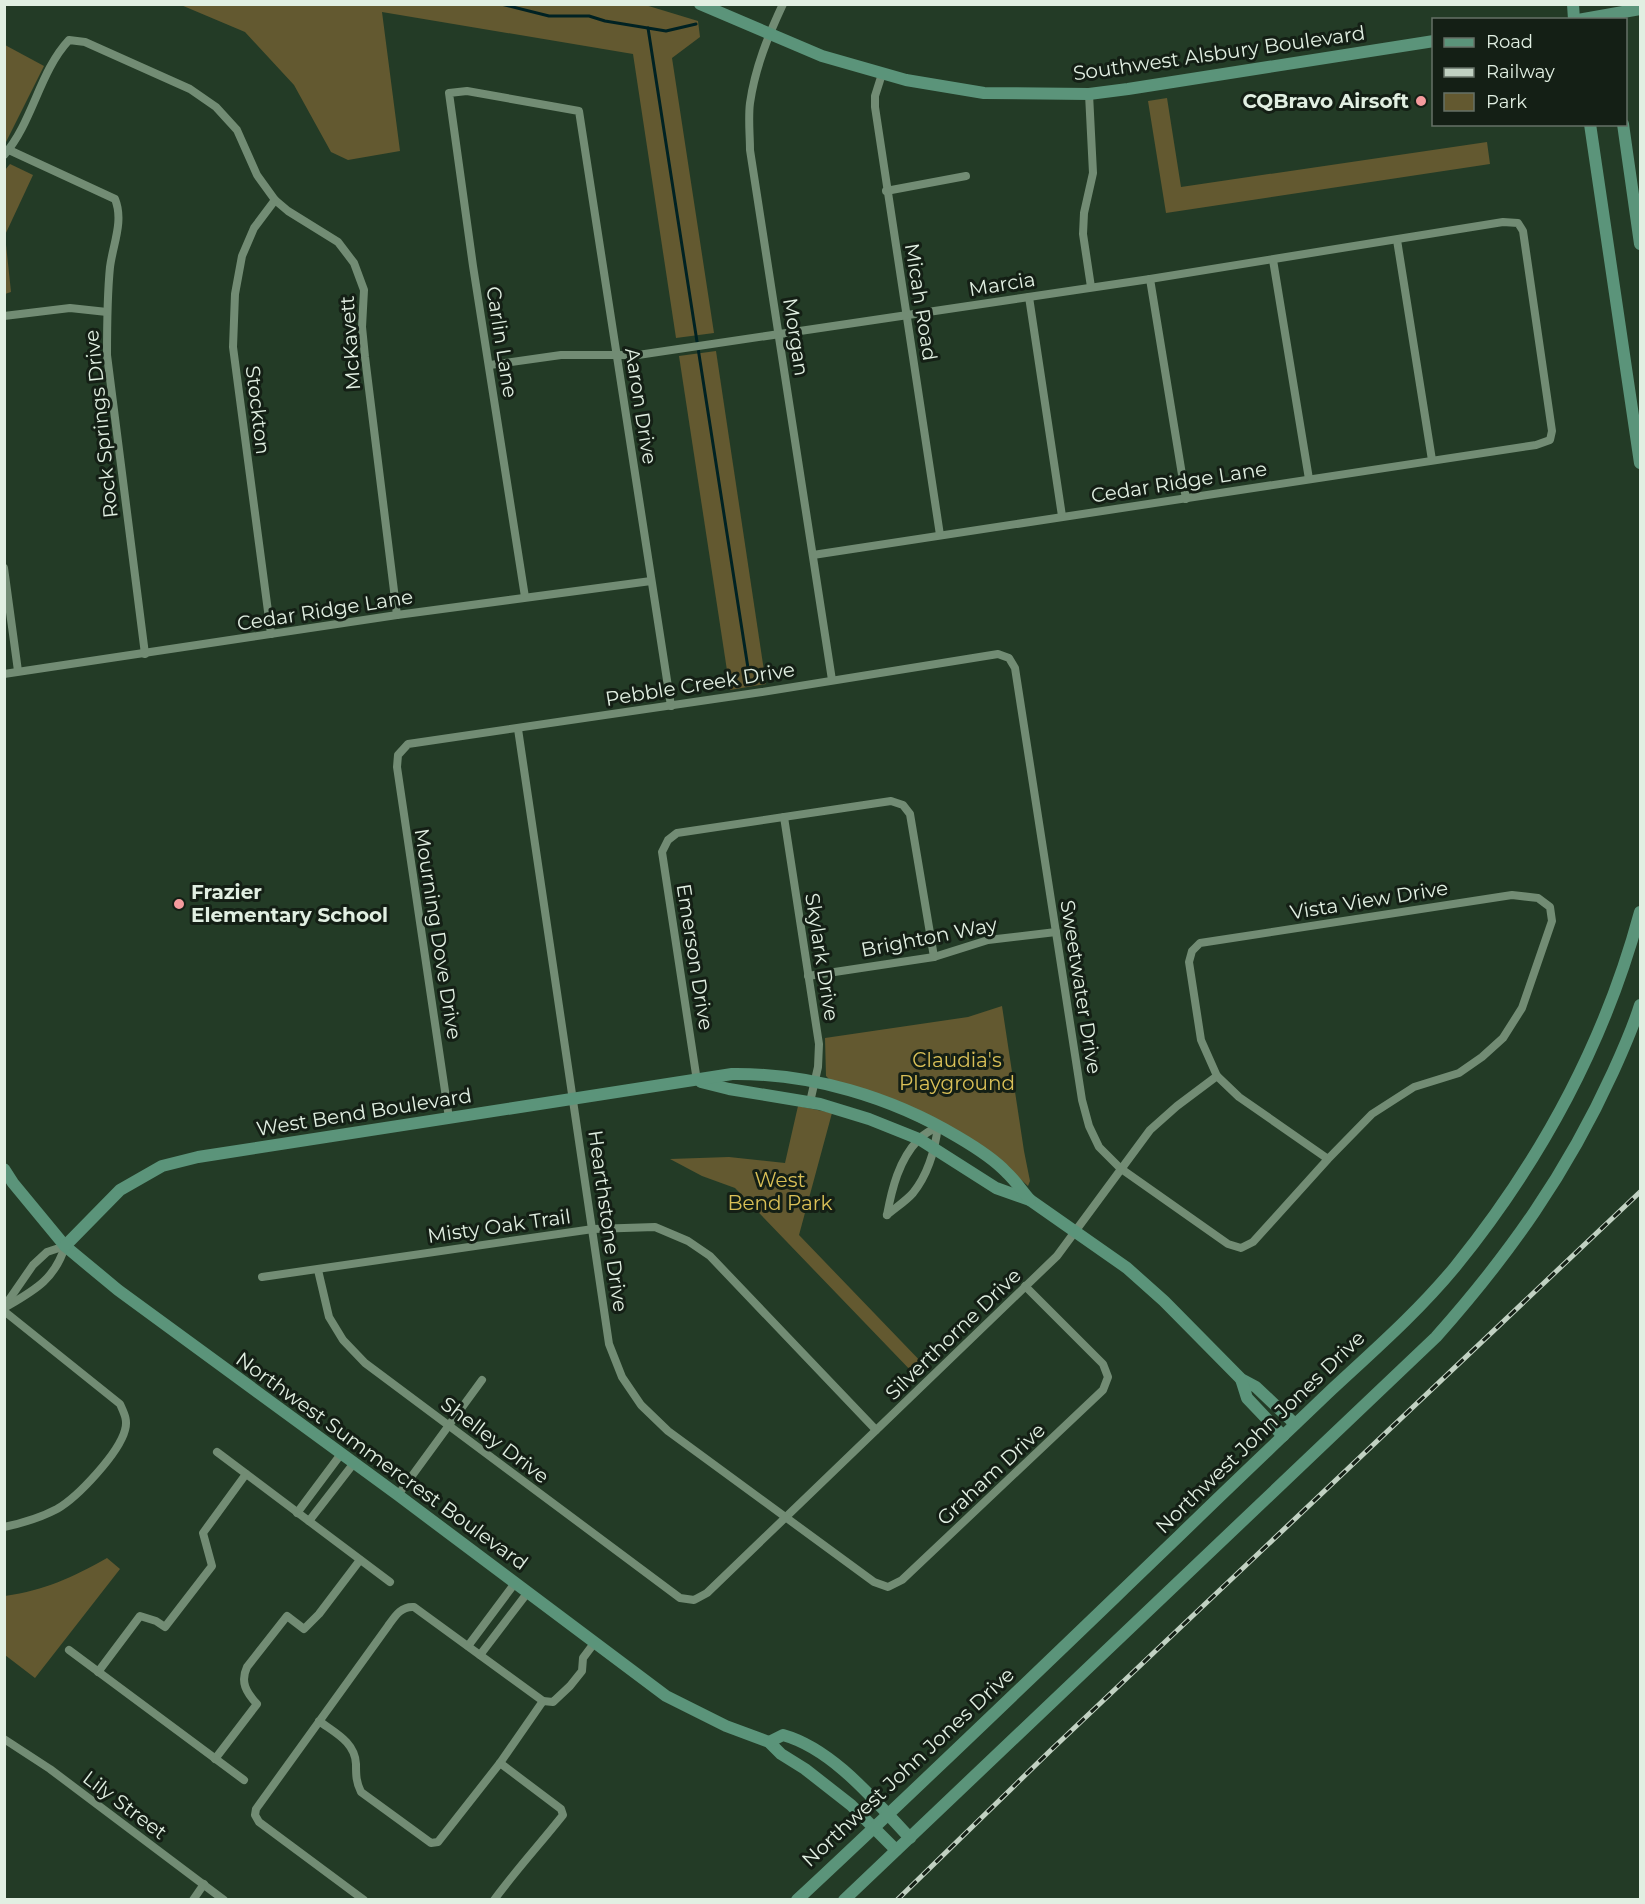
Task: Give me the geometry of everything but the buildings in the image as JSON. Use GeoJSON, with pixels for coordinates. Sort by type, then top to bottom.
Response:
{"type":"FeatureCollection","features":[{"type":"Feature","properties":{"kind":"main road","name":"Southwest Alsbury Boulevard"},"geometry":{"type":"LineString","coordinates":[[700,4],[822,56],[882,74],[984,93],[1089,94],[1432,41]]}},
{"type":"Feature","properties":{"kind":"main road"},"geometry":{"type":"LineString","coordinates":[[1585,18],[1641,9]]}},
{"type":"Feature","properties":{"kind":"main road"},"geometry":{"type":"LineString","coordinates":[[1590,126],[1641,463]]}},
{"type":"Feature","properties":{"kind":"main road"},"geometry":{"type":"LineString","coordinates":[[1623,126],[1641,244]]}},
{"type":"Feature","properties":{"kind":"main road","name":"Northwest John Jones Drive"},"geometry":{"type":"LineString","coordinates":[[796,1899],[888,1815],[1295,1424],[1408,1319],[1454,1269],[1503,1204],[1540,1147],[1572,1089],[1606,1013],[1639,926],[1641,912]]}},
{"type":"Feature","properties":{"kind":"main road"},"geometry":{"type":"LineString","coordinates":[[844,1899],[1436,1338],[1480,1287],[1531,1219],[1569,1159],[1599,1104],[1641,1005]]}},
{"type":"Feature","properties":{"kind":"main road","name":"West Bend Boulevard"},"geometry":{"type":"LineString","coordinates":[[65,1246],[120,1190],[162,1166],[198,1157],[732,1074],[815,1082],[876,1098],[938,1126],[976,1148],[1006,1172],[1030,1200],[1127,1268],[1164,1301],[1240,1379],[1257,1387],[1295,1424]]}},
{"type":"Feature","properties":{"kind":"main road","name":"West Bend Boulevard"},"geometry":{"type":"LineString","coordinates":[[697,1081],[729,1089],[810,1102],[869,1119],[919,1139],[996,1188],[1030,1200]]}},
{"type":"Feature","properties":{"kind":"main road","name":"Northwest Summercrest Boulevard"},"geometry":{"type":"LineString","coordinates":[[4,1169],[65,1246],[118,1290],[666,1696],[726,1726],[769,1742],[781,1754],[806,1769],[851,1805],[896,1850]]}},
{"type":"Feature","properties":{"kind":"main road","name":"West Bend Boulevard"},"geometry":{"type":"LineString","coordinates":[[1240,1379],[1246,1398],[1283,1436]]}},
{"type":"Feature","properties":{"kind":"main road","name":"Northwest Summercrest Boulevard"},"geometry":{"type":"LineString","coordinates":[[769,1742],[783,1735],[810,1746],[847,1774],[910,1838]]}},
{"type":"Feature","properties":{"kind":"street","name":"Morgan"},"geometry":{"type":"LineString","coordinates":[[783,4],[756,73],[750,105],[750,150],[832,680]]}},
{"type":"Feature","properties":{"kind":"street","name":"McKavett"},"geometry":{"type":"LineString","coordinates":[[7,152],[58,52],[69,40],[85,42],[190,89],[216,107],[237,130],[257,175],[275,200],[288,211],[338,242],[354,263],[364,290],[362,327],[365,357],[398,615]]}},
{"type":"Feature","properties":{"kind":"street","name":"Micah Road"},"geometry":{"type":"LineString","coordinates":[[882,74],[875,96],[875,107],[940,535]]}},
{"type":"Feature","properties":{"kind":"street","name":"Aaron Drive"},"geometry":{"type":"LineString","coordinates":[[449,93],[467,91],[579,111],[671,706]]}},
{"type":"Feature","properties":{"kind":"street","name":"Carlin Lane"},"geometry":{"type":"LineString","coordinates":[[449,93],[472,266],[490,365],[525,597]]}},
{"type":"Feature","properties":{"kind":"street"},"geometry":{"type":"LineString","coordinates":[[1089,94],[1093,173],[1084,213],[1083,234],[1091,287]]}},
{"type":"Feature","properties":{"kind":"street","name":"Rock Springs Drive"},"geometry":{"type":"LineString","coordinates":[[7,152],[115,199],[120,211],[111,264],[107,312],[107,355],[145,654]]}},
{"type":"Feature","properties":{"kind":"street"},"geometry":{"type":"LineString","coordinates":[[886,191],[966,176]]}},
{"type":"Feature","properties":{"kind":"street","name":"Stockton"},"geometry":{"type":"LineString","coordinates":[[271,634],[233,347],[235,294],[242,256],[255,228],[275,200]]}},
{"type":"Feature","properties":{"kind":"street","name":"Marcia"},"geometry":{"type":"LineString","coordinates":[[490,365],[561,355],[638,355],[1150,279],[1503,222],[1518,223],[1523,231],[1552,430],[1550,440]]}},
{"type":"Feature","properties":{"kind":"street"},"geometry":{"type":"LineString","coordinates":[[1396,240],[1432,460]]}},
{"type":"Feature","properties":{"kind":"street"},"geometry":{"type":"LineString","coordinates":[[1273,260],[1309,479]]}},
{"type":"Feature","properties":{"kind":"street"},"geometry":{"type":"LineString","coordinates":[[1150,279],[1186,499]]}},
{"type":"Feature","properties":{"kind":"street"},"geometry":{"type":"LineString","coordinates":[[1029,297],[1062,516]]}},
{"type":"Feature","properties":{"kind":"street"},"geometry":{"type":"LineString","coordinates":[[4,316],[70,308],[107,312]]}},
{"type":"Feature","properties":{"kind":"street","name":"Cedar Ridge Lane"},"geometry":{"type":"LineString","coordinates":[[813,555],[1536,445],[1550,440]]}},
{"type":"Feature","properties":{"kind":"street"},"geometry":{"type":"LineString","coordinates":[[4,568],[18,671]]}},
{"type":"Feature","properties":{"kind":"street","name":"Cedar Ridge Lane"},"geometry":{"type":"LineString","coordinates":[[4,674],[398,615],[651,581]]}},
{"type":"Feature","properties":{"kind":"street","name":"Pebble Creek Drive"},"geometry":{"type":"LineString","coordinates":[[398,754],[408,744],[671,706],[998,654],[1009,658]]}},
{"type":"Feature","properties":{"kind":"street","name":"Sweetwater Drive"},"geometry":{"type":"LineString","coordinates":[[1009,658],[1015,668],[1082,1100],[1089,1126],[1099,1148],[1120,1168],[1228,1244],[1241,1248],[1253,1242],[1328,1159]]}},
{"type":"Feature","properties":{"kind":"street","name":"Hearthstone Drive"},"geometry":{"type":"LineString","coordinates":[[518,729],[609,1344],[622,1377],[641,1405],[668,1431],[874,1582],[888,1587]]}},
{"type":"Feature","properties":{"kind":"street","name":"Mourning Dove Drive"},"geometry":{"type":"LineString","coordinates":[[398,754],[397,768],[449,1118]]}},
{"type":"Feature","properties":{"kind":"street"},"geometry":{"type":"LineString","coordinates":[[784,817],[891,801],[903,805],[910,814],[934,957]]}},
{"type":"Feature","properties":{"kind":"street","name":"Emerson Drive"},"geometry":{"type":"LineString","coordinates":[[697,1081],[662,852],[668,840],[677,833],[784,817]]}},
{"type":"Feature","properties":{"kind":"street","name":"Skylark Drive"},"geometry":{"type":"LineString","coordinates":[[784,817],[819,1044],[815,1082],[810,1102]]}},
{"type":"Feature","properties":{"kind":"street","name":"Vista View Drive"},"geometry":{"type":"LineString","coordinates":[[1217,1076],[1201,1040],[1189,962],[1192,951],[1200,943],[1512,895],[1538,898],[1550,907],[1552,921],[1522,1008],[1503,1038],[1459,1073],[1414,1087],[1393,1099],[1372,1114],[1328,1159]]}},
{"type":"Feature","properties":{"kind":"street","name":"Brighton Way"},"geometry":{"type":"LineString","coordinates":[[808,976],[934,957],[988,940],[1056,932]]}},
{"type":"Feature","properties":{"kind":"street"},"geometry":{"type":"LineString","coordinates":[[1217,1076],[1239,1097],[1328,1159]]}},
{"type":"Feature","properties":{"kind":"street","name":"Silverthorne Drive"},"geometry":{"type":"LineString","coordinates":[[694,1600],[707,1593],[1057,1256],[1150,1130],[1176,1106],[1217,1076]]}},
{"type":"Feature","properties":{"kind":"street"},"geometry":{"type":"LineString","coordinates":[[938,1126],[936,1149],[930,1164],[913,1193],[887,1215],[893,1182],[919,1139],[938,1126]]}},
{"type":"Feature","properties":{"kind":"street","name":"Misty Oak Trail"},"geometry":{"type":"LineString","coordinates":[[262,1277],[592,1229],[655,1227],[688,1241],[710,1256],[876,1430]]}},
{"type":"Feature","properties":{"kind":"street","name":"West Bend Boulevard"},"geometry":{"type":"LineString","coordinates":[[4,1309],[33,1265],[47,1252],[65,1246]]}},
{"type":"Feature","properties":{"kind":"street","name":"West Bend Boulevard"},"geometry":{"type":"LineString","coordinates":[[4,1309],[49,1276],[60,1263],[65,1246]]}},
{"type":"Feature","properties":{"kind":"street","name":"Shelley Drive"},"geometry":{"type":"LineString","coordinates":[[318,1270],[329,1317],[343,1340],[365,1363],[680,1598],[694,1600]]}},
{"type":"Feature","properties":{"kind":"street","name":"Graham Drive"},"geometry":{"type":"LineString","coordinates":[[888,1587],[902,1580],[1103,1390],[1108,1377],[1103,1364],[1025,1286]]}},
{"type":"Feature","properties":{"kind":"street"},"geometry":{"type":"LineString","coordinates":[[4,1309],[120,1404],[126,1417],[126,1429],[120,1441],[79,1494],[58,1509],[35,1520],[4,1527]]}},
{"type":"Feature","properties":{"kind":"street"},"geometry":{"type":"LineString","coordinates":[[398,1496],[482,1380]]}},
{"type":"Feature","properties":{"kind":"street"},"geometry":{"type":"LineString","coordinates":[[217,1452],[390,1582]]}},
{"type":"Feature","properties":{"kind":"street"},"geometry":{"type":"LineString","coordinates":[[297,1513],[341,1454]]}},
{"type":"Feature","properties":{"kind":"street"},"geometry":{"type":"LineString","coordinates":[[309,1521],[354,1463]]}},
{"type":"Feature","properties":{"kind":"street"},"geometry":{"type":"LineString","coordinates":[[98,1672],[140,1616],[156,1621],[165,1627],[212,1566],[203,1533],[246,1474]]}},
{"type":"Feature","properties":{"kind":"street"},"geometry":{"type":"LineString","coordinates":[[215,1758],[257,1704],[248,1695],[244,1684],[243,1675],[247,1666],[287,1616],[304,1629],[319,1614],[360,1560]]}},
{"type":"Feature","properties":{"kind":"street"},"geometry":{"type":"LineString","coordinates":[[468,1646],[515,1583]]}},
{"type":"Feature","properties":{"kind":"street"},"geometry":{"type":"LineString","coordinates":[[480,1655],[528,1592]]}},
{"type":"Feature","properties":{"kind":"street"},"geometry":{"type":"LineString","coordinates":[[364,1899],[259,1822],[255,1815],[256,1809],[399,1611],[407,1606],[414,1607],[543,1701],[553,1702],[570,1686],[582,1671],[583,1658],[595,1642]]}},
{"type":"Feature","properties":{"kind":"street"},"geometry":{"type":"LineString","coordinates":[[69,1650],[244,1780]]}},
{"type":"Feature","properties":{"kind":"street"},"geometry":{"type":"LineString","coordinates":[[319,1721],[350,1743],[356,1760],[356,1782],[361,1792],[431,1843],[443,1838],[500,1763],[543,1701]]}},
{"type":"Feature","properties":{"kind":"street","name":"Lily Street"},"geometry":{"type":"LineString","coordinates":[[4,1739],[50,1769],[224,1899]]}},
{"type":"Feature","properties":{"kind":"street"},"geometry":{"type":"LineString","coordinates":[[494,1899],[524,1859],[534,1852],[563,1815],[561,1809],[500,1763]]}},
{"type":"Feature","properties":{"kind":"street"},"geometry":{"type":"LineString","coordinates":[[193,1899],[204,1884]]}},
{"type":"Feature","properties":{"kind":"green space"},"geometry":{"type":"Polygon","coordinates":[[[642,4],[698,21],[700,37],[672,58],[714,333],[676,338],[633,54],[382,12],[400,151],[348,160],[331,152],[294,85],[245,32],[181,5],[642,4]]]}},
{"type":"Feature","properties":{"kind":"green space"},"geometry":{"type":"Polygon","coordinates":[[[5,45],[44,66],[5,144],[5,45]]]}},
{"type":"Feature","properties":{"kind":"green space"},"geometry":{"type":"Polygon","coordinates":[[[1167,98],[1181,187],[1487,142],[1490,164],[1166,213],[1148,101],[1167,98]]]}},
{"type":"Feature","properties":{"kind":"green space"},"geometry":{"type":"Polygon","coordinates":[[[10,164],[33,175],[5,235],[5,170],[10,164]]]}},
{"type":"Feature","properties":{"kind":"green space"},"geometry":{"type":"Polygon","coordinates":[[[4,235],[11,292],[5,294],[4,235]]]}},
{"type":"Feature","properties":{"kind":"green space"},"geometry":{"type":"Polygon","coordinates":[[[716,351],[766,684],[730,690],[679,356],[716,351]]]}},
{"type":"Feature","properties":{"kind":"green space","name":"Claudia's Playground"},"geometry":{"type":"Polygon","coordinates":[[[1002,1006],[1030,1181],[1028,1186],[1003,1163],[826,1076],[825,1038],[968,1017],[1002,1006]]]}},
{"type":"Feature","properties":{"kind":"green space","name":"West Bend Park"},"geometry":{"type":"Polygon","coordinates":[[[798,1106],[832,1113],[799,1235],[926,1367],[916,1376],[735,1188],[702,1176],[670,1159],[729,1157],[785,1163],[798,1106]]]}},
{"type":"Feature","properties":{"kind":"green space"},"geometry":{"type":"Polygon","coordinates":[[[107,1558],[120,1569],[35,1678],[5,1655],[5,1596],[58,1582],[107,1558]]]}},
{"type":"Feature","properties":{"kind":"waterway"},"geometry":{"type":"LineString","coordinates":[[501,4],[549,16],[589,16],[605,21],[666,31],[696,24]]}},
{"type":"Feature","properties":{"kind":"waterway"},"geometry":{"type":"LineString","coordinates":[[648,28],[748,668]]}},
{"type":"Feature","properties":{"kind":"railway"},"geometry":{"type":"LineString","coordinates":[[897,1900],[1051,1750],[1640,1192]]}},
{"type":"Feature","properties":{"kind":"place","name":"CQBravo Airsoft"},"geometry":{"type":"Point","coordinates":[1421,101]}},
{"type":"Feature","properties":{"kind":"place","name":"Frazier Elementary School"},"geometry":{"type":"Point","coordinates":[179,904]}}]}
